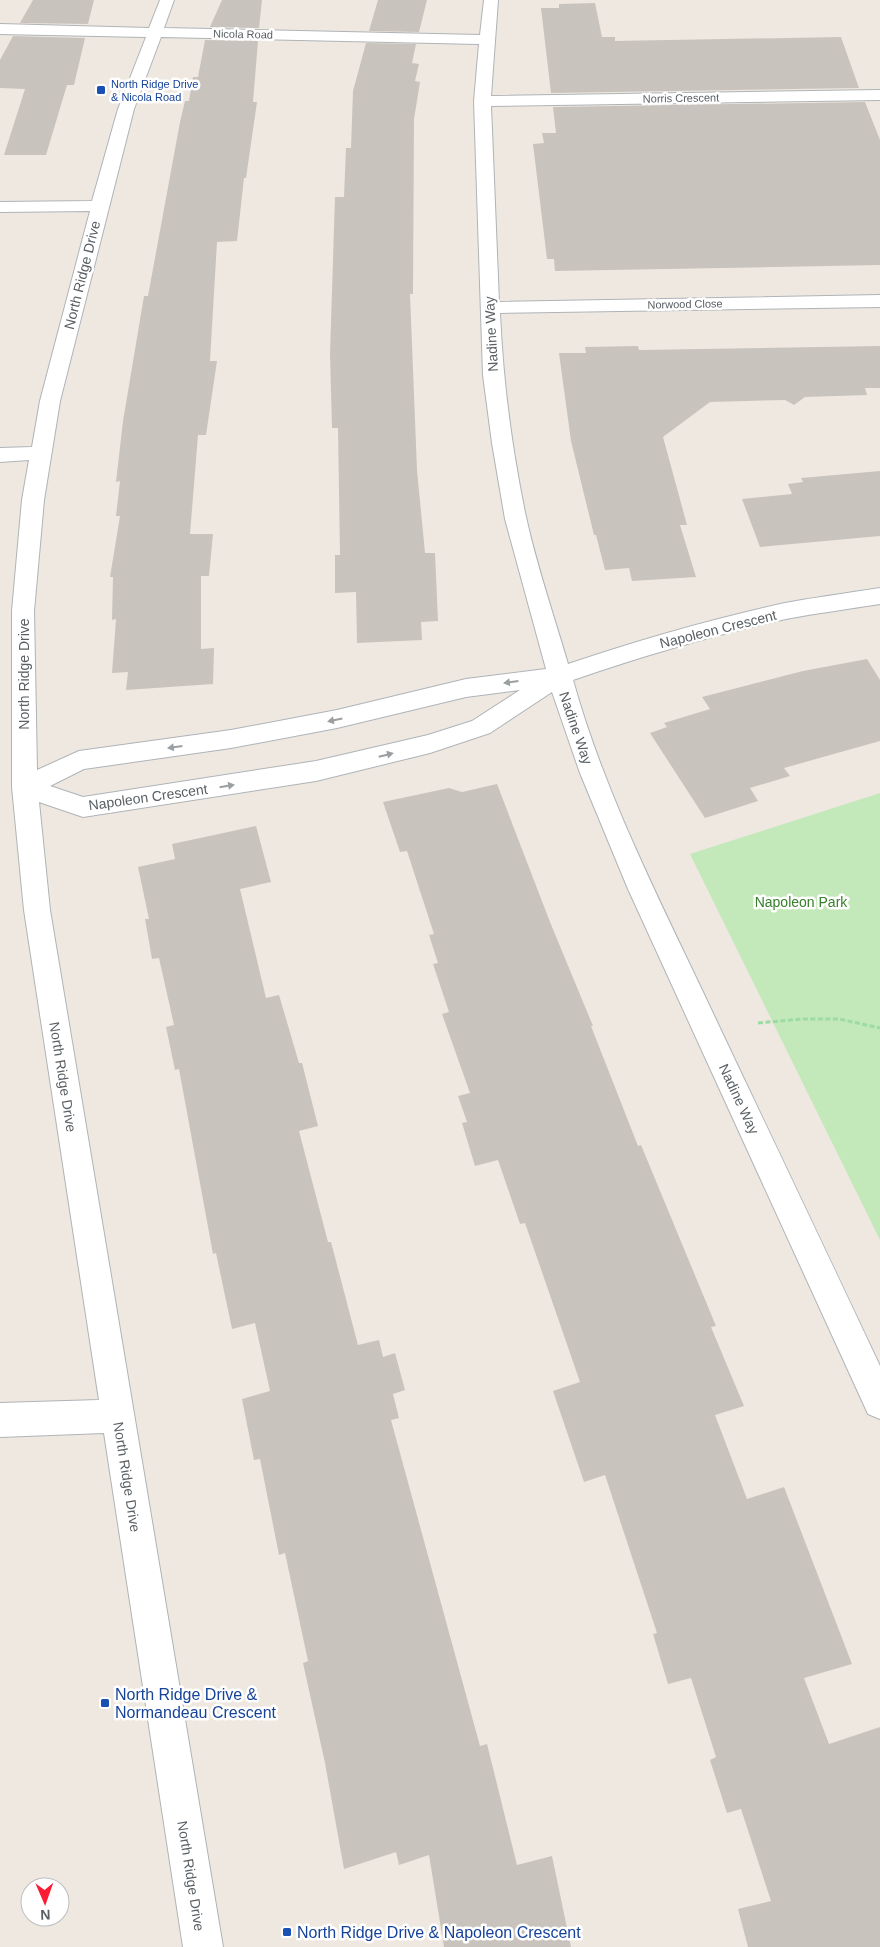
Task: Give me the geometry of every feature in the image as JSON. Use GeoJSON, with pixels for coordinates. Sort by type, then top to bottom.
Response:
{"type":"FeatureCollection","features":[{"type":"Feature","properties":{"kind":"street","name":"North Ridge Drive"},"geometry":{"type":"LineString","coordinates":[[167,0],[126,109],[50,400],[40,453],[33,500],[23,611],[25,787],[37,910],[202,1947]]}},
{"type":"Feature","properties":{"kind":"street","name":"Nadine Way"},"geometry":{"type":"LineString","coordinates":[[491,0],[482,101],[490,308],[497,412],[507,475],[521,537],[559,676],[592,773],[641,889],[880,1402]]}},
{"type":"Feature","properties":{"kind":"street","name":"Nicola Road"},"geometry":{"type":"LineString","coordinates":[[0,29],[487,40]]}},
{"type":"Feature","properties":{"kind":"street","name":"Norris Crescent"},"geometry":{"type":"LineString","coordinates":[[482,101],[880,95]]}},
{"type":"Feature","properties":{"kind":"street","name":"North Ridge Drive"},"geometry":{"type":"LineString","coordinates":[[0,207],[100,206]]}},
{"type":"Feature","properties":{"kind":"street","name":"Norwood Close"},"geometry":{"type":"LineString","coordinates":[[490,308],[880,300]]}},
{"type":"Feature","properties":{"kind":"street"},"geometry":{"type":"LineString","coordinates":[[0,455],[40,453]]}},
{"type":"Feature","properties":{"kind":"street","name":"Napoleon Crescent"},"geometry":{"type":"LineString","coordinates":[[25,787],[79,760],[231,739],[337,719],[466,688],[559,676],[630,652],[722,626],[787,611],[880,596]]}},
{"type":"Feature","properties":{"kind":"street","name":"Napoleon Crescent"},"geometry":{"type":"LineString","coordinates":[[25,787],[83,807],[316,771],[430,744],[481,727],[559,676]]}},
{"type":"Feature","properties":{"kind":"street"},"geometry":{"type":"LineString","coordinates":[[0,1420],[118,1416]]}},
{"type":"Feature","properties":{"kind":"path"},"geometry":{"type":"LineString","coordinates":[[758,1023],[802,1018],[839,1019],[880,1028]]}},
{"type":"Feature","properties":{"kind":"green space","name":"Napoleon Park"},"geometry":{"type":"Polygon","coordinates":[[[880,793],[880,1240],[690,854],[880,793]]]}},
{"type":"Feature","properties":{"kind":"building"},"geometry":{"type":"Polygon","coordinates":[[[33,0],[94,0],[88,24],[20,23],[33,0]]]}},
{"type":"Feature","properties":{"kind":"building"},"geometry":{"type":"Polygon","coordinates":[[[222,0],[262,0],[259,28],[210,27],[222,0]]]}},
{"type":"Feature","properties":{"kind":"building"},"geometry":{"type":"Polygon","coordinates":[[[378,0],[427,0],[419,32],[369,31],[378,0]]]}},
{"type":"Feature","properties":{"kind":"building"},"geometry":{"type":"Polygon","coordinates":[[[595,3],[602,37],[615,37],[615,41],[841,37],[859,88],[551,93],[541,8],[559,8],[559,4],[595,3]]]}},
{"type":"Feature","properties":{"kind":"building"},"geometry":{"type":"Polygon","coordinates":[[[13,36],[85,38],[74,85],[67,85],[46,155],[4,155],[25,89],[0,88],[0,60],[13,36]]]}},
{"type":"Feature","properties":{"kind":"building"},"geometry":{"type":"Polygon","coordinates":[[[205,40],[258,41],[253,102],[257,102],[246,178],[244,178],[237,241],[217,242],[210,361],[217,361],[206,435],[198,435],[190,534],[213,534],[209,576],[201,576],[201,649],[214,648],[213,684],[126,690],[128,672],[112,673],[116,619],[112,620],[113,577],[110,577],[120,516],[116,516],[120,481],[116,482],[123,421],[144,296],[148,296],[180,122],[185,101],[189,101],[193,77],[198,77],[205,40]]]}},
{"type":"Feature","properties":{"kind":"building"},"geometry":{"type":"Polygon","coordinates":[[[366,43],[416,44],[412,63],[419,64],[415,81],[420,82],[414,119],[413,294],[410,294],[417,470],[425,553],[435,553],[438,621],[421,622],[422,640],[357,643],[356,592],[335,593],[335,555],[340,555],[338,428],[332,428],[330,354],[335,197],[344,197],[346,148],[351,148],[353,91],[366,43]]]}},
{"type":"Feature","properties":{"kind":"building"},"geometry":{"type":"Polygon","coordinates":[[[865,102],[880,140],[880,265],[555,271],[554,259],[547,259],[533,144],[544,143],[542,133],[556,133],[553,107],[865,102]]]}},
{"type":"Feature","properties":{"kind":"building"},"geometry":{"type":"Polygon","coordinates":[[[638,346],[639,350],[880,346],[880,388],[865,388],[867,395],[805,397],[794,405],[785,400],[710,402],[663,437],[687,525],[680,525],[696,577],[632,581],[629,568],[605,570],[596,535],[594,535],[571,441],[559,353],[586,353],[585,347],[638,346]]]}},
{"type":"Feature","properties":{"kind":"building"},"geometry":{"type":"Polygon","coordinates":[[[880,471],[880,536],[760,547],[742,499],[792,494],[788,484],[803,482],[801,478],[880,471]]]}},
{"type":"Feature","properties":{"kind":"building"},"geometry":{"type":"Polygon","coordinates":[[[867,659],[880,680],[880,741],[784,768],[790,776],[750,788],[758,801],[705,818],[650,733],[667,727],[664,723],[710,709],[702,697],[803,671],[867,659]]]}},
{"type":"Feature","properties":{"kind":"building"},"geometry":{"type":"Polygon","coordinates":[[[497,784],[550,922],[593,1026],[591,1026],[638,1146],[641,1145],[716,1326],[711,1327],[744,1406],[715,1415],[747,1499],[784,1487],[852,1664],[804,1678],[829,1744],[880,1727],[880,1947],[748,1947],[738,1909],[771,1901],[741,1809],[727,1813],[710,1760],[716,1757],[691,1678],[668,1684],[653,1634],[657,1633],[605,1475],[584,1482],[553,1391],[580,1382],[525,1223],[520,1224],[498,1160],[475,1166],[462,1123],[467,1122],[458,1096],[470,1093],[442,1014],[449,1012],[433,964],[438,963],[429,935],[434,934],[407,851],[400,852],[383,802],[449,788],[462,792],[497,784]]]}},
{"type":"Feature","properties":{"kind":"building"},"geometry":{"type":"Polygon","coordinates":[[[256,826],[271,882],[240,889],[266,998],[279,995],[299,1063],[302,1063],[318,1126],[299,1131],[328,1242],[331,1242],[358,1345],[379,1340],[383,1357],[395,1353],[405,1390],[393,1394],[399,1418],[391,1420],[480,1746],[487,1744],[517,1865],[552,1856],[571,1947],[444,1947],[429,1855],[399,1865],[396,1852],[344,1869],[325,1763],[303,1663],[308,1661],[285,1553],[279,1555],[260,1459],[254,1460],[242,1399],[270,1391],[255,1323],[232,1329],[216,1253],[213,1254],[179,1069],[175,1070],[166,1027],[174,1025],[159,958],[152,959],[145,919],[149,919],[138,867],[175,859],[172,844],[256,826]]]}},
{"type":"Feature","properties":{"kind":"place","name":"North Ridge Drive & Nicola Road"},"geometry":{"type":"Point","coordinates":[101,90]}},
{"type":"Feature","properties":{"kind":"place","name":"North Ridge Drive & Normandeau Crescent"},"geometry":{"type":"Point","coordinates":[105,1703]}},
{"type":"Feature","properties":{"kind":"place","name":"North Ridge Drive & Napoleon Crescent"},"geometry":{"type":"Point","coordinates":[287,1932]}}]}
